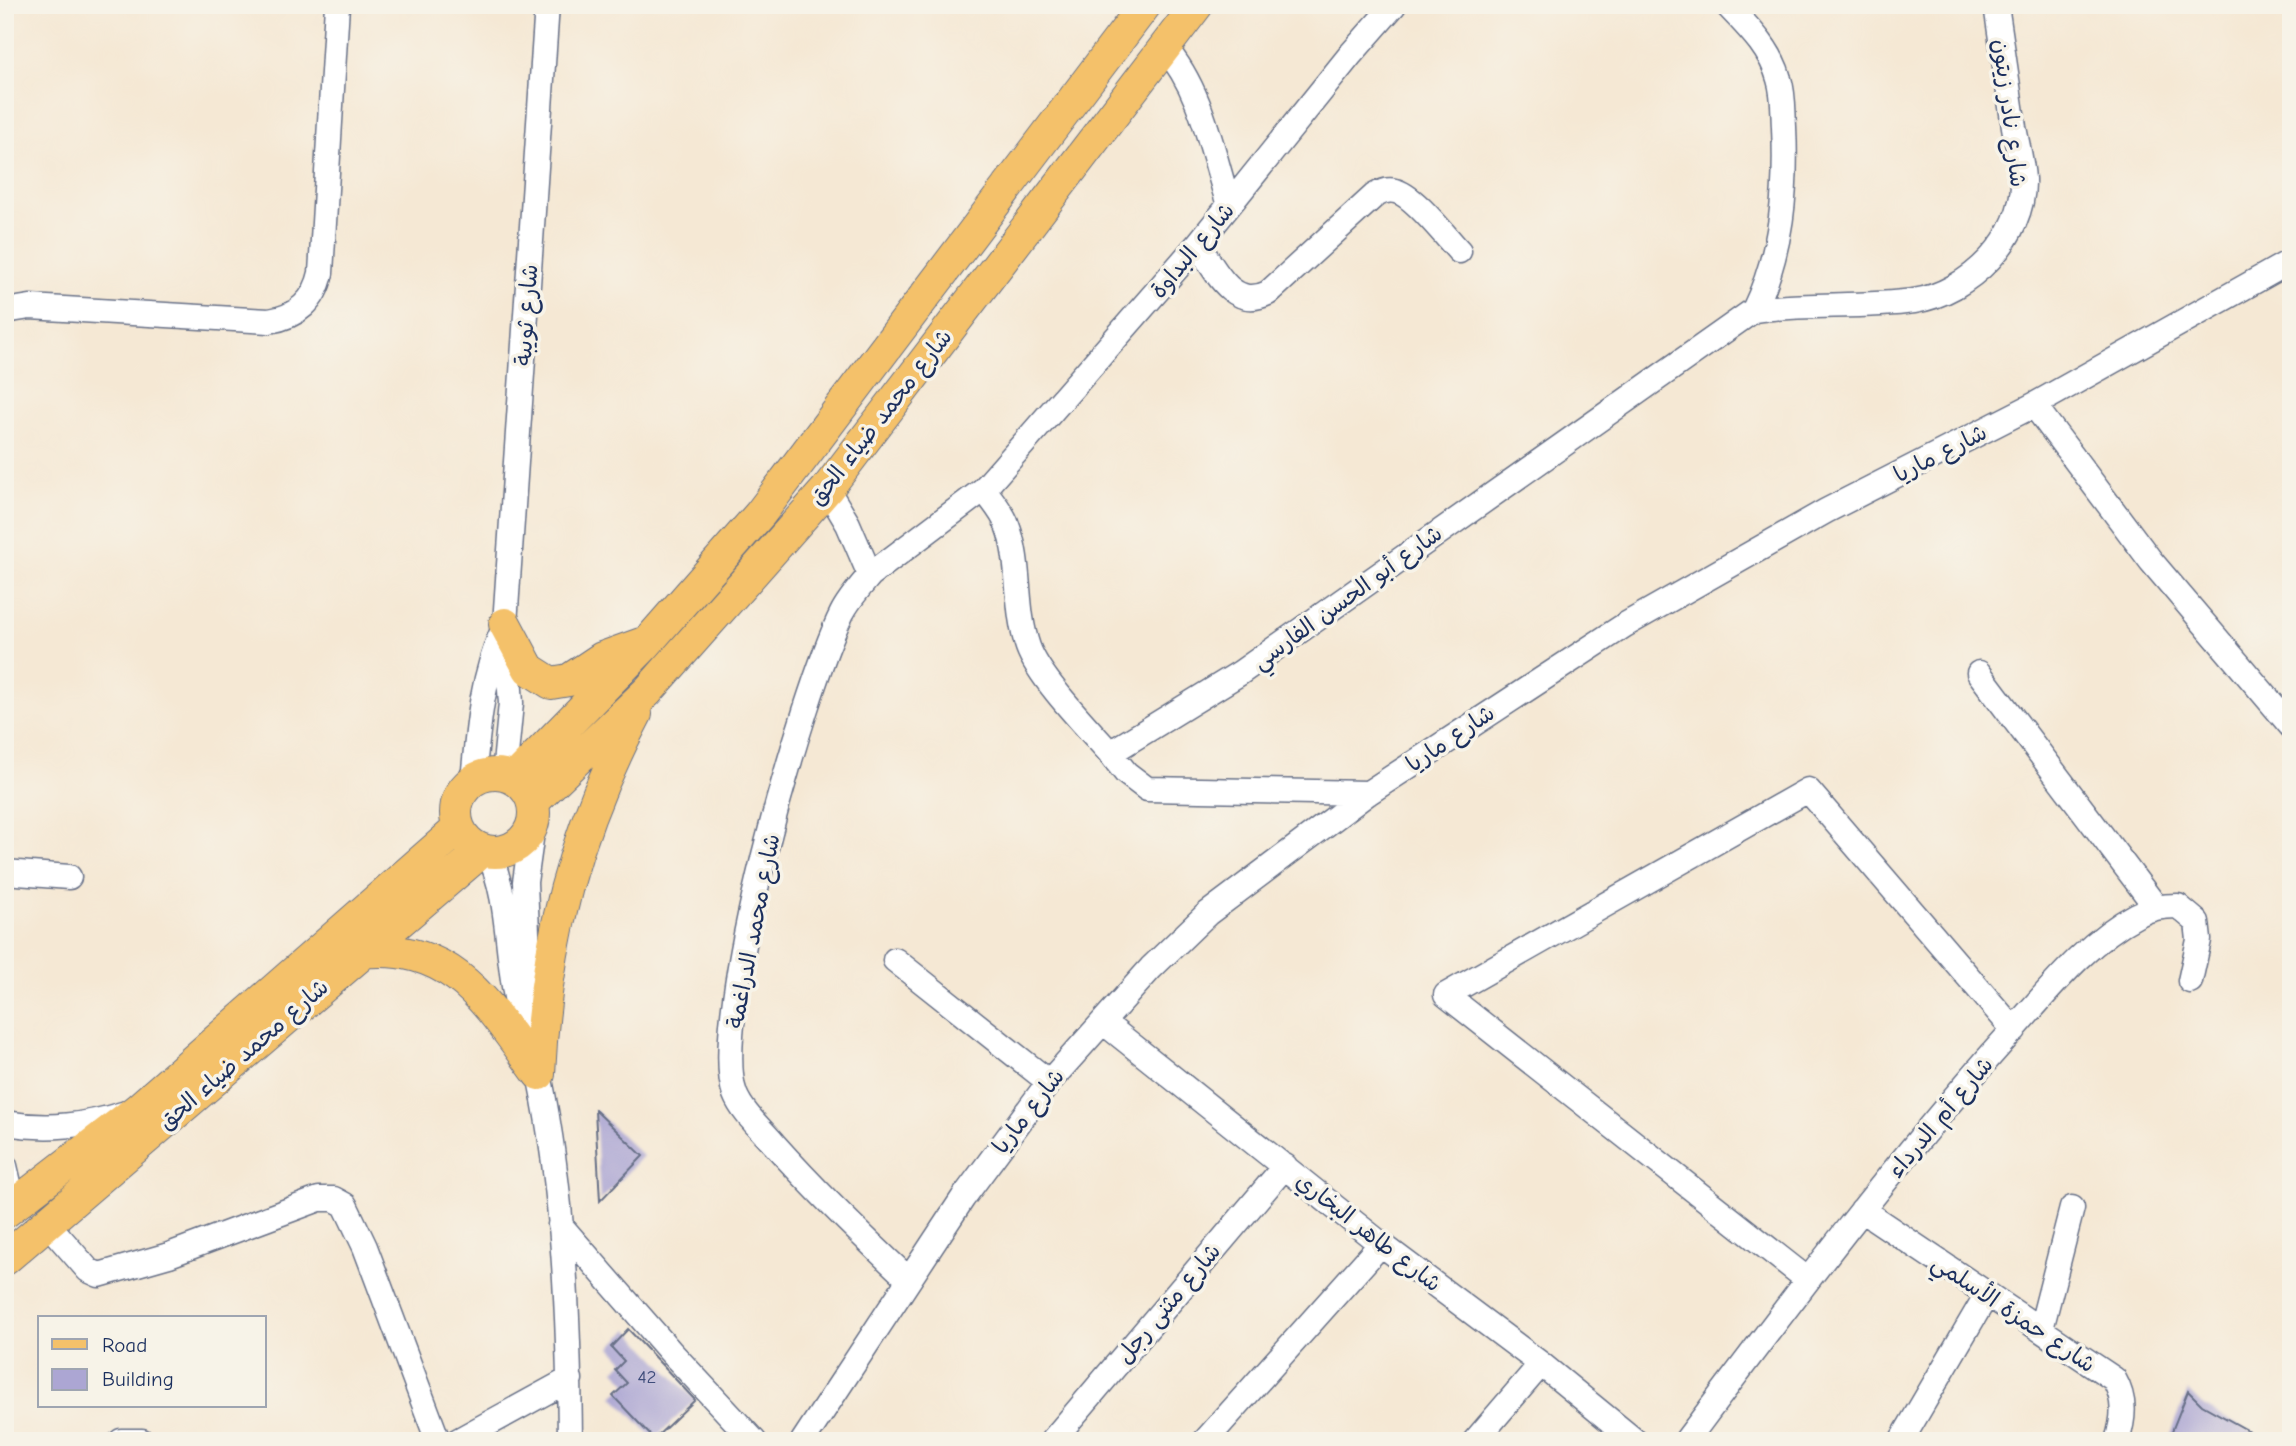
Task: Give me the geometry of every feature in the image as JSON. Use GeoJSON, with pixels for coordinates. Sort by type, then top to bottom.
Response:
{"type":"FeatureCollection","features":[{"type":"Feature","properties":{"kind":"main road","name":"شارع محمد ضياء الحق"},"geometry":{"type":"LineString","coordinates":[[511,792],[760,514],[1145,5]]}},
{"type":"Feature","properties":{"kind":"main road","name":"شارع محمد ضياء الحق"},"geometry":{"type":"LineString","coordinates":[[511,792],[648,691],[827,489],[1197,5]]}},
{"type":"Feature","properties":{"kind":"main road"},"geometry":{"type":"LineString","coordinates":[[505,624],[529,669],[535,675],[551,682],[569,680],[602,658],[646,643]]}},
{"type":"Feature","properties":{"kind":"main road"},"geometry":{"type":"LineString","coordinates":[[539,1074],[542,1001],[570,872],[591,810],[617,749],[648,691]]}},
{"type":"Feature","properties":{"kind":"main road"},"geometry":{"type":"LineString","coordinates":[[511,792],[520,844],[503,852],[485,851],[472,845],[459,828],[456,818],[460,797],[511,792]]}},
{"type":"Feature","properties":{"kind":"main road","name":"شارع محمد ضياء الحق"},"geometry":{"type":"LineString","coordinates":[[5,1259],[351,942],[459,828]]}},
{"type":"Feature","properties":{"kind":"main road","name":"شارع محمد ضياء الحق"},"geometry":{"type":"LineString","coordinates":[[9,1209],[351,942],[485,851]]}},
{"type":"Feature","properties":{"kind":"main road"},"geometry":{"type":"LineString","coordinates":[[351,942],[402,951],[434,962],[453,973],[487,1003],[539,1074]]}},
{"type":"Feature","properties":{"kind":"street"},"geometry":{"type":"LineString","coordinates":[[5,311],[30,307],[269,321],[290,316],[307,303],[321,273],[337,5]]}},
{"type":"Feature","properties":{"kind":"street","name":"شارع البداوة"},"geometry":{"type":"LineString","coordinates":[[984,489],[1198,244],[1351,54],[1394,5]]}},
{"type":"Feature","properties":{"kind":"street"},"geometry":{"type":"LineString","coordinates":[[1727,5],[1764,47],[1779,79],[1783,106],[1786,181],[1780,228],[1765,287],[1754,310]]}},
{"type":"Feature","properties":{"kind":"street","name":"شارع نادر زيتون"},"geometry":{"type":"LineString","coordinates":[[1754,310],[1792,305],[1913,301],[1941,295],[1988,262],[2005,239],[2014,218],[2023,179],[1996,5]]}},
{"type":"Feature","properties":{"kind":"street","name":"شارع ثويبة"},"geometry":{"type":"LineString","coordinates":[[527,1024],[531,1001],[525,882],[511,792],[480,702],[486,673],[505,624],[549,9]]}},
{"type":"Feature","properties":{"kind":"street"},"geometry":{"type":"LineString","coordinates":[[1164,47],[1175,60],[1192,90],[1229,205]]}},
{"type":"Feature","properties":{"kind":"street"},"geometry":{"type":"LineString","coordinates":[[1198,244],[1233,293],[1244,298],[1257,298],[1268,293],[1374,196],[1385,190],[1398,191],[1408,198],[1459,251]]}},
{"type":"Feature","properties":{"kind":"street","name":"شارع ماريا"},"geometry":{"type":"LineString","coordinates":[[803,1441],[908,1279],[1049,1082],[1151,968],[1207,914],[1368,793],[1625,625],[1826,511],[2034,405],[2287,266]]}},
{"type":"Feature","properties":{"kind":"street","name":"شارع أبو الحسن الفارسي"},"geometry":{"type":"LineString","coordinates":[[1110,753],[1240,673],[1754,310]]}},
{"type":"Feature","properties":{"kind":"street"},"geometry":{"type":"LineString","coordinates":[[2034,405],[2151,561],[2291,726]]}},
{"type":"Feature","properties":{"kind":"street"},"geometry":{"type":"LineString","coordinates":[[827,489],[848,524],[870,575],[984,489],[1007,523],[1018,569],[1022,621],[1029,649],[1044,674],[1126,773],[1147,789],[1368,793]]}},
{"type":"Feature","properties":{"kind":"street","name":"شارع محمد الدراغمة"},"geometry":{"type":"LineString","coordinates":[[870,575],[843,610],[832,635],[793,755],[757,889],[734,1000],[729,1068],[736,1096],[754,1121],[808,1183],[908,1279]]}},
{"type":"Feature","properties":{"kind":"street"},"geometry":{"type":"LineString","coordinates":[[1979,673],[2156,906],[2178,906],[2197,922],[2199,940],[2190,981]]}},
{"type":"Feature","properties":{"kind":"street"},"geometry":{"type":"LineString","coordinates":[[1808,1280],[1446,995],[1808,790],[2014,1030]]}},
{"type":"Feature","properties":{"kind":"street"},"geometry":{"type":"LineString","coordinates":[[485,851],[503,892],[514,988],[527,1024],[539,1074],[561,1225],[570,1441]]}},
{"type":"Feature","properties":{"kind":"street"},"geometry":{"type":"LineString","coordinates":[[5,872],[69,877]]}},
{"type":"Feature","properties":{"kind":"street","name":"شارع أم الدرداء"},"geometry":{"type":"LineString","coordinates":[[1686,1441],[1862,1210],[2055,983],[2099,942],[2135,916],[2156,906]]}},
{"type":"Feature","properties":{"kind":"street"},"geometry":{"type":"LineString","coordinates":[[895,960],[1049,1082]]}},
{"type":"Feature","properties":{"kind":"street","name":"شارع طاهر البخاري"},"geometry":{"type":"LineString","coordinates":[[1103,1022],[1381,1244],[1541,1364],[1635,1441]]}},
{"type":"Feature","properties":{"kind":"street"},"geometry":{"type":"LineString","coordinates":[[5,1123],[45,1128],[74,1126],[136,1110]]}},
{"type":"Feature","properties":{"kind":"street"},"geometry":{"type":"LineString","coordinates":[[5,1166],[9,1209]]}},
{"type":"Feature","properties":{"kind":"street","name":"شارع مثنى رجل"},"geometry":{"type":"LineString","coordinates":[[1052,1441],[1285,1166]]}},
{"type":"Feature","properties":{"kind":"street"},"geometry":{"type":"LineString","coordinates":[[47,1223],[88,1270],[99,1275],[169,1255],[319,1199],[334,1199],[345,1205],[365,1247],[438,1441]]}},
{"type":"Feature","properties":{"kind":"street"},"geometry":{"type":"LineString","coordinates":[[2041,1329],[2072,1208]]}},
{"type":"Feature","properties":{"kind":"street","name":"شارع حمزة الأسلمي"},"geometry":{"type":"LineString","coordinates":[[1862,1210],[1986,1296],[2041,1329],[2114,1379],[2122,1393],[2124,1411],[2117,1441]]}},
{"type":"Feature","properties":{"kind":"street"},"geometry":{"type":"LineString","coordinates":[[561,1225],[670,1351],[754,1441]]}},
{"type":"Feature","properties":{"kind":"street"},"geometry":{"type":"LineString","coordinates":[[1205,1441],[1381,1244]]}},
{"type":"Feature","properties":{"kind":"street"},"geometry":{"type":"LineString","coordinates":[[1901,1441],[1986,1296]]}},
{"type":"Feature","properties":{"kind":"street"},"geometry":{"type":"LineString","coordinates":[[1475,1441],[1541,1364]]}},
{"type":"Feature","properties":{"kind":"street"},"geometry":{"type":"LineString","coordinates":[[457,1441],[569,1378]]}},
{"type":"Feature","properties":{"kind":"street"},"geometry":{"type":"LineString","coordinates":[[121,1441],[142,1441]]}},
{"type":"Feature","properties":{"kind":"building"},"geometry":{"type":"Polygon","coordinates":[[[595,1110],[643,1156],[600,1201],[595,1110]]]}},
{"type":"Feature","properties":{"kind":"building"},"geometry":{"type":"Polygon","coordinates":[[[628,1329],[695,1400],[654,1439],[613,1396],[627,1383],[615,1370],[624,1361],[611,1347],[628,1329]]]}},
{"type":"Feature","properties":{"kind":"building"},"geometry":{"type":"Polygon","coordinates":[[[2188,1391],[2202,1405],[2267,1441],[2168,1441],[2188,1391]]]}}]}
